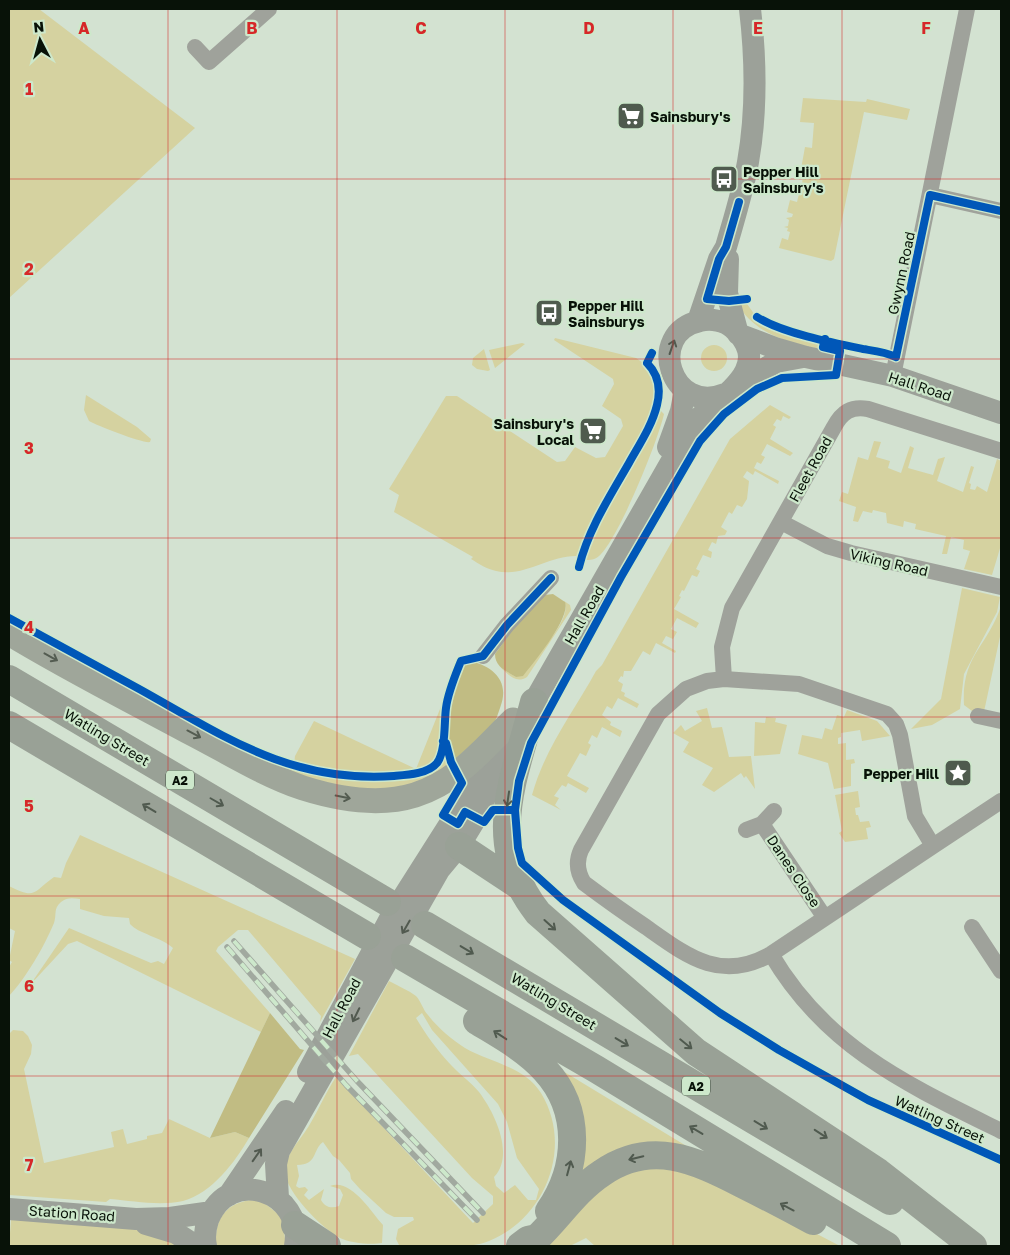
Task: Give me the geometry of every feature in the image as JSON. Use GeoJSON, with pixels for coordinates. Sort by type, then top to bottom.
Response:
{"type":"FeatureCollection","features":[{"type":"Feature","properties":{"kind":"highway"},"geometry":{"type":"LineString","coordinates":[[9,667],[179,779]]}},
{"type":"Feature","properties":{"kind":"highway","name":"Watling Street"},"geometry":{"type":"LineString","coordinates":[[9,679],[179,779],[389,909]]}},
{"type":"Feature","properties":{"kind":"highway"},"geometry":{"type":"LineString","coordinates":[[534,702],[507,806],[509,850],[521,887],[533,907],[550,925],[696,1052],[878,1172],[973,1246]]}},
{"type":"Feature","properties":{"kind":"highway"},"geometry":{"type":"LineString","coordinates":[[9,725],[221,851],[364,941]]}},
{"type":"Feature","properties":{"kind":"highway"},"geometry":{"type":"LineString","coordinates":[[459,846],[521,887]]}},
{"type":"Feature","properties":{"kind":"highway","name":"Watling Street"},"geometry":{"type":"LineString","coordinates":[[425,925],[966,1246]]}},
{"type":"Feature","properties":{"kind":"highway"},"geometry":{"type":"LineString","coordinates":[[524,1243],[558,1196],[571,1162],[573,1144],[570,1122],[558,1088],[545,1070],[526,1054],[402,964],[596,1069],[887,1246]]}},
{"type":"Feature","properties":{"kind":"highway"},"geometry":{"type":"LineString","coordinates":[[524,1243],[537,1238],[579,1192],[607,1170],[630,1160],[662,1155],[687,1159],[704,1165],[861,1246]]}},
{"type":"Feature","properties":{"kind":"highway"},"geometry":{"type":"LineString","coordinates":[[295,1236],[327,1246]]}},
{"type":"Feature","properties":{"kind":"main road"},"geometry":{"type":"LineString","coordinates":[[698,321],[719,259],[726,247],[744,182],[752,131],[755,65],[750,9]]}},
{"type":"Feature","properties":{"kind":"main road"},"geometry":{"type":"LineString","coordinates":[[726,247],[728,259],[727,293],[738,334]]}},
{"type":"Feature","properties":{"kind":"main road","name":"Hall Road"},"geometry":{"type":"LineString","coordinates":[[278,1198],[276,1164],[279,1151],[318,1068],[477,778],[508,734],[513,720],[625,527],[663,457],[676,428],[679,384],[669,359],[673,341],[686,326],[698,321],[718,321],[730,326],[738,334],[745,345],[747,358],[745,372],[732,389],[705,398],[679,384]]}},
{"type":"Feature","properties":{"kind":"main road","name":"Hall Road"},"geometry":{"type":"LineString","coordinates":[[738,334],[806,357],[892,376],[1001,412]]}},
{"type":"Feature","properties":{"kind":"main road","name":"Hall Road"},"geometry":{"type":"LineString","coordinates":[[359,991],[389,909],[432,863],[459,846],[534,702],[686,436],[701,416],[732,389],[776,362],[806,357]]}},
{"type":"Feature","properties":{"kind":"main road"},"geometry":{"type":"LineString","coordinates":[[9,633],[176,725],[286,782],[346,798],[397,798],[435,787],[471,763],[513,720]]}},
{"type":"Feature","properties":{"kind":"main road","name":"Hall Road"},"geometry":{"type":"LineString","coordinates":[[212,1212],[221,1200],[229,1195],[283,1115],[318,1068]]}},
{"type":"Feature","properties":{"kind":"main road"},"geometry":{"type":"LineString","coordinates":[[229,1195],[255,1190],[278,1198],[289,1210],[295,1236]]}},
{"type":"Feature","properties":{"kind":"main road","name":"Station Road"},"geometry":{"type":"LineString","coordinates":[[9,1209],[136,1219],[170,1218],[212,1212]]}},
{"type":"Feature","properties":{"kind":"main road"},"geometry":{"type":"LineString","coordinates":[[206,1246],[206,1230],[212,1212]]}},
{"type":"Feature","properties":{"kind":"main road","name":"Station Road"},"geometry":{"type":"LineString","coordinates":[[136,1219],[148,1225],[176,1233],[196,1246]]}},
{"type":"Feature","properties":{"kind":"street"},"geometry":{"type":"LineString","coordinates":[[195,48],[209,62],[269,9]]}},
{"type":"Feature","properties":{"kind":"street","name":"Gwynn Road"},"geometry":{"type":"LineString","coordinates":[[892,376],[967,9]]}},
{"type":"Feature","properties":{"kind":"street"},"geometry":{"type":"LineString","coordinates":[[930,195],[1001,211]]}},
{"type":"Feature","properties":{"kind":"street","name":"Fleet Road"},"geometry":{"type":"LineString","coordinates":[[724,679],[722,647],[731,612],[836,422],[844,412],[852,409],[868,409],[1001,451]]}},
{"type":"Feature","properties":{"kind":"street","name":"Viking Road"},"geometry":{"type":"LineString","coordinates":[[781,522],[823,544],[851,553],[1001,587]]}},
{"type":"Feature","properties":{"kind":"street"},"geometry":{"type":"LineString","coordinates":[[483,656],[507,625],[551,578]]}},
{"type":"Feature","properties":{"kind":"street"},"geometry":{"type":"LineString","coordinates":[[933,846],[916,818],[900,735],[896,724],[886,714],[799,684],[724,679],[708,681],[686,689],[658,714],[581,850],[578,857],[578,870],[582,880],[592,889],[691,958],[710,965],[730,967],[752,963],[771,954],[1001,801]]}},
{"type":"Feature","properties":{"kind":"street"},"geometry":{"type":"LineString","coordinates":[[978,716],[1001,721]]}},
{"type":"Feature","properties":{"kind":"street","name":"Danes Close"},"geometry":{"type":"LineString","coordinates":[[746,830],[762,824],[774,811]]}},
{"type":"Feature","properties":{"kind":"street","name":"Danes Close"},"geometry":{"type":"LineString","coordinates":[[762,824],[825,918]]}},
{"type":"Feature","properties":{"kind":"street"},"geometry":{"type":"LineString","coordinates":[[972,927],[1001,971]]}},
{"type":"Feature","properties":{"kind":"street"},"geometry":{"type":"LineString","coordinates":[[771,954],[808,1005],[851,1047],[891,1074],[1001,1131]]}},
{"type":"Feature","properties":{"kind":"shaded area"},"geometry":{"type":"Polygon","coordinates":[[[9,9],[39,9],[195,128],[9,298],[9,9]]]}},
{"type":"Feature","properties":{"kind":"shaded area"},"geometry":{"type":"Polygon","coordinates":[[[803,98],[866,102],[867,99],[910,109],[907,120],[864,112],[834,259],[831,261],[779,248],[782,238],[788,240],[790,232],[787,231],[788,228],[784,227],[788,226],[789,220],[786,218],[792,217],[793,214],[787,212],[790,200],[797,202],[799,194],[791,192],[792,188],[802,188],[803,169],[801,169],[805,147],[812,148],[814,123],[800,122],[803,98]]]}},
{"type":"Feature","properties":{"kind":"shaded area"},"geometry":{"type":"Polygon","coordinates":[[[745,301],[757,318],[755,321],[762,326],[786,335],[820,343],[819,349],[782,339],[761,329],[752,322],[736,302],[745,301]]]}},
{"type":"Feature","properties":{"kind":"shaded area"},"geometry":{"type":"Polygon","coordinates":[[[555,338],[636,358],[646,365],[655,378],[654,412],[642,439],[587,534],[579,556],[558,558],[517,571],[496,571],[471,559],[473,557],[394,512],[399,495],[389,489],[446,396],[457,396],[557,462],[565,461],[575,447],[596,458],[605,457],[623,426],[621,419],[602,406],[614,384],[613,379],[554,340],[555,338]]]}},
{"type":"Feature","properties":{"kind":"shaded area"},"geometry":{"type":"Polygon","coordinates":[[[525,344],[495,368],[489,350],[525,344]]]}},
{"type":"Feature","properties":{"kind":"shaded area"},"geometry":{"type":"Polygon","coordinates":[[[714,345],[723,349],[727,358],[723,367],[714,371],[705,367],[701,358],[705,349],[714,345]]]}},
{"type":"Feature","properties":{"kind":"shaded area"},"geometry":{"type":"Polygon","coordinates":[[[484,349],[490,370],[488,371],[477,369],[472,365],[473,358],[484,349]]]}},
{"type":"Feature","properties":{"kind":"shaded area"},"geometry":{"type":"Polygon","coordinates":[[[86,395],[137,427],[151,439],[150,442],[130,438],[89,421],[84,410],[86,395]]]}},
{"type":"Feature","properties":{"kind":"shaded area"},"geometry":{"type":"Polygon","coordinates":[[[770,405],[791,417],[789,419],[783,416],[781,421],[777,419],[773,425],[776,427],[770,439],[793,453],[790,456],[767,444],[761,455],[765,457],[761,464],[757,462],[754,468],[779,481],[778,484],[755,471],[753,475],[747,471],[743,477],[749,481],[747,499],[742,507],[737,505],[732,514],[729,512],[721,527],[727,531],[725,535],[718,536],[716,544],[712,542],[708,550],[712,552],[711,558],[703,555],[696,569],[700,571],[697,577],[692,575],[684,591],[682,590],[679,596],[681,597],[674,609],[699,623],[696,628],[677,618],[671,629],[677,632],[673,639],[666,636],[662,643],[676,651],[675,653],[656,643],[650,655],[643,651],[631,671],[624,671],[623,677],[621,676],[618,681],[623,684],[621,691],[625,693],[624,696],[639,704],[637,708],[618,698],[612,709],[607,706],[602,715],[611,722],[610,725],[622,731],[620,737],[602,727],[597,738],[592,735],[588,743],[591,745],[586,756],[580,753],[567,776],[589,788],[586,793],[568,783],[566,787],[562,785],[554,796],[559,798],[555,805],[561,810],[532,795],[544,762],[560,731],[596,671],[602,665],[730,439],[770,405]]]}},
{"type":"Feature","properties":{"kind":"shaded area"},"geometry":{"type":"Polygon","coordinates":[[[658,408],[664,414],[660,427],[646,467],[626,511],[607,546],[599,556],[591,560],[585,560],[590,536],[645,437],[658,408]]]}},
{"type":"Feature","properties":{"kind":"shaded area"},"geometry":{"type":"Polygon","coordinates":[[[874,441],[881,442],[876,457],[890,461],[888,468],[901,473],[910,446],[914,448],[908,468],[933,475],[938,459],[945,457],[937,481],[963,492],[971,466],[974,467],[969,483],[971,484],[970,489],[975,490],[977,486],[987,492],[997,459],[1001,461],[1001,545],[992,575],[964,569],[970,551],[963,549],[964,540],[951,537],[947,554],[942,554],[946,536],[915,529],[916,524],[904,521],[903,527],[887,523],[886,513],[873,510],[872,513],[863,511],[858,522],[853,521],[856,507],[839,501],[842,492],[848,494],[858,457],[868,460],[874,441]]]}},
{"type":"Feature","properties":{"kind":"shaded area"},"geometry":{"type":"Polygon","coordinates":[[[962,588],[1000,597],[997,612],[964,674],[960,709],[932,725],[911,729],[941,699],[962,588]]]}},
{"type":"Feature","properties":{"kind":"shaded area"},"geometry":{"type":"Polygon","coordinates":[[[553,594],[565,602],[562,618],[550,640],[523,676],[516,677],[499,665],[495,654],[519,621],[545,595],[553,594]]]}},
{"type":"Feature","properties":{"kind":"shaded area"},"geometry":{"type":"Polygon","coordinates":[[[564,601],[570,605],[571,610],[527,677],[519,680],[510,676],[501,668],[516,677],[557,630],[566,609],[564,601]]]}},
{"type":"Feature","properties":{"kind":"shaded area"},"geometry":{"type":"Polygon","coordinates":[[[1001,606],[1001,632],[983,714],[972,711],[964,705],[964,688],[971,663],[996,620],[1001,606]]]}},
{"type":"Feature","properties":{"kind":"shaded area"},"geometry":{"type":"Polygon","coordinates":[[[466,660],[484,666],[497,675],[503,689],[503,698],[495,721],[454,761],[444,740],[447,708],[462,661],[466,660]]]}},
{"type":"Feature","properties":{"kind":"shaded area"},"geometry":{"type":"Polygon","coordinates":[[[452,679],[444,715],[444,736],[441,749],[436,761],[426,769],[410,774],[368,776],[325,771],[294,764],[295,756],[314,721],[416,769],[452,679]]]}},
{"type":"Feature","properties":{"kind":"shaded area"},"geometry":{"type":"Polygon","coordinates":[[[707,708],[712,728],[722,727],[729,757],[751,756],[755,789],[746,776],[744,778],[741,773],[714,792],[702,785],[713,768],[683,752],[689,742],[673,733],[681,725],[685,731],[702,721],[696,711],[707,708]]]}},
{"type":"Feature","properties":{"kind":"shaded area"},"geometry":{"type":"Polygon","coordinates":[[[847,710],[877,721],[890,736],[862,741],[860,730],[841,733],[841,737],[838,738],[838,744],[846,743],[846,760],[854,759],[855,763],[851,764],[851,786],[834,789],[828,763],[798,754],[802,735],[822,739],[825,728],[832,730],[837,715],[844,717],[847,710]]]}},
{"type":"Feature","properties":{"kind":"shaded area"},"geometry":{"type":"Polygon","coordinates":[[[766,717],[776,718],[775,722],[787,725],[780,754],[754,756],[755,722],[765,723],[766,717]]]}},
{"type":"Feature","properties":{"kind":"shaded area"},"geometry":{"type":"Polygon","coordinates":[[[444,758],[449,759],[452,769],[432,784],[343,792],[267,762],[329,775],[383,779],[401,778],[418,774],[432,768],[444,758]]]}},
{"type":"Feature","properties":{"kind":"shaded area"},"geometry":{"type":"Polygon","coordinates":[[[858,791],[860,807],[855,808],[856,815],[858,815],[860,822],[869,821],[871,827],[866,828],[868,839],[845,842],[839,833],[842,831],[835,795],[858,791]]]}},
{"type":"Feature","properties":{"kind":"shaded area"},"geometry":{"type":"Polygon","coordinates":[[[80,835],[355,959],[320,1022],[321,1016],[248,930],[238,930],[218,947],[216,951],[270,1013],[261,1032],[77,941],[68,944],[30,985],[69,928],[151,963],[158,961],[164,964],[173,948],[134,927],[130,924],[129,918],[104,916],[80,909],[80,899],[75,898],[66,899],[56,909],[54,923],[40,952],[9,996],[9,967],[12,962],[9,960],[15,931],[9,928],[9,886],[24,893],[30,893],[38,890],[54,877],[61,878],[80,835]]]}},
{"type":"Feature","properties":{"kind":"shaded area"},"geometry":{"type":"Polygon","coordinates":[[[389,981],[416,996],[426,1013],[445,1033],[460,1045],[516,1071],[534,1084],[541,1093],[551,1114],[555,1136],[554,1158],[548,1179],[539,1199],[525,1216],[509,1231],[476,1245],[412,1247],[399,1245],[396,1239],[398,1229],[414,1220],[413,1217],[394,1217],[386,1213],[351,1179],[350,1173],[333,1156],[323,1142],[312,1160],[308,1163],[297,1165],[299,1176],[296,1186],[299,1188],[305,1187],[308,1190],[304,1195],[309,1200],[324,1189],[321,1200],[328,1207],[339,1206],[343,1195],[340,1189],[330,1186],[338,1185],[353,1191],[383,1225],[382,1243],[367,1244],[349,1241],[340,1238],[324,1227],[306,1209],[291,1189],[285,1171],[291,1152],[310,1124],[336,1077],[473,1223],[493,1204],[493,1196],[472,1178],[358,1054],[349,1056],[389,981]],[[422,1013],[416,1018],[441,1054],[479,1092],[496,1122],[503,1146],[503,1157],[500,1168],[494,1177],[496,1186],[504,1193],[515,1185],[528,1200],[536,1200],[539,1189],[517,1158],[507,1122],[498,1104],[432,1030],[422,1013]]]}},
{"type":"Feature","properties":{"kind":"shaded area"},"geometry":{"type":"Polygon","coordinates":[[[270,1013],[300,1049],[304,1050],[249,1138],[235,1132],[210,1138],[270,1013]]]}},
{"type":"Feature","properties":{"kind":"shaded area"},"geometry":{"type":"Polygon","coordinates":[[[13,1030],[23,1031],[28,1036],[32,1045],[31,1054],[24,1069],[44,1163],[114,1147],[111,1132],[123,1129],[127,1144],[147,1139],[147,1136],[162,1133],[169,1119],[210,1138],[235,1132],[249,1138],[222,1176],[204,1191],[183,1201],[156,1203],[110,1199],[106,1202],[9,1195],[9,1034],[13,1030]]]}},
{"type":"Feature","properties":{"kind":"shaded area"},"geometry":{"type":"Polygon","coordinates":[[[548,1062],[721,1167],[706,1161],[572,1173],[548,1062]]]}},
{"type":"Feature","properties":{"kind":"shaded area"},"geometry":{"type":"Polygon","coordinates":[[[677,1167],[771,1210],[840,1246],[595,1246],[586,1238],[570,1246],[535,1246],[596,1189],[630,1170],[677,1167]]]}},
{"type":"Feature","properties":{"kind":"shaded area"},"geometry":{"type":"Polygon","coordinates":[[[250,1200],[263,1202],[282,1217],[286,1246],[216,1246],[217,1229],[222,1215],[233,1206],[250,1200]]]}},
{"type":"Feature","properties":{"kind":"shaded area"},"geometry":{"type":"Polygon","coordinates":[[[11,1220],[127,1225],[186,1246],[9,1246],[11,1220]]]}},
{"type":"Feature","properties":{"kind":"railway"},"geometry":{"type":"LineString","coordinates":[[234,941],[357,1081],[483,1213]]}},
{"type":"Feature","properties":{"kind":"railway"},"geometry":{"type":"LineString","coordinates":[[227,947],[346,1085],[477,1220]]}},
{"type":"Feature","properties":{"kind":"cycle path"},"geometry":{"type":"LineString","coordinates":[[757,317],[780,328],[808,337],[896,357],[930,195],[1001,211]]}},
{"type":"Feature","properties":{"kind":"cycle path"},"geometry":{"type":"LineString","coordinates":[[739,202],[726,247],[719,259],[707,299],[729,301],[747,299]]}},
{"type":"Feature","properties":{"kind":"cycle path"},"geometry":{"type":"LineString","coordinates":[[825,339],[823,347],[840,351],[836,375],[782,378],[757,389],[724,414],[700,441],[621,577],[531,743],[519,781],[515,810],[518,848],[522,863],[563,900],[720,1013],[779,1050],[868,1100],[1001,1160]]}},
{"type":"Feature","properties":{"kind":"cycle path"},"geometry":{"type":"LineString","coordinates":[[579,567],[594,527],[645,435],[655,413],[658,388],[654,372],[647,363],[652,353]]}},
{"type":"Feature","properties":{"kind":"cycle path"},"geometry":{"type":"LineString","coordinates":[[9,618],[202,725],[261,754],[291,765],[323,772],[357,776],[394,776],[423,772],[437,763],[442,751],[448,696],[461,661],[483,656],[507,625],[551,578]]}},
{"type":"Feature","properties":{"kind":"cycle path"},"geometry":{"type":"LineString","coordinates":[[443,741],[446,743],[451,762],[462,783],[443,815],[458,824],[465,812],[484,822],[493,810],[515,810]]}},
{"type":"Feature","properties":{"kind":"place","name":"Sainsbury's"},"geometry":{"type":"Point","coordinates":[631,116]}},
{"type":"Feature","properties":{"kind":"place","name":"Pepper Hill Sainsbury's"},"geometry":{"type":"Point","coordinates":[724,179]}},
{"type":"Feature","properties":{"kind":"place","name":"Pepper Hill Sainsburys"},"geometry":{"type":"Point","coordinates":[549,313]}},
{"type":"Feature","properties":{"kind":"place","name":"Sainsbury's Local"},"geometry":{"type":"Point","coordinates":[593,431]}},
{"type":"Feature","properties":{"kind":"place","name":"Pepper Hill"},"geometry":{"type":"Point","coordinates":[958,773]}}]}
